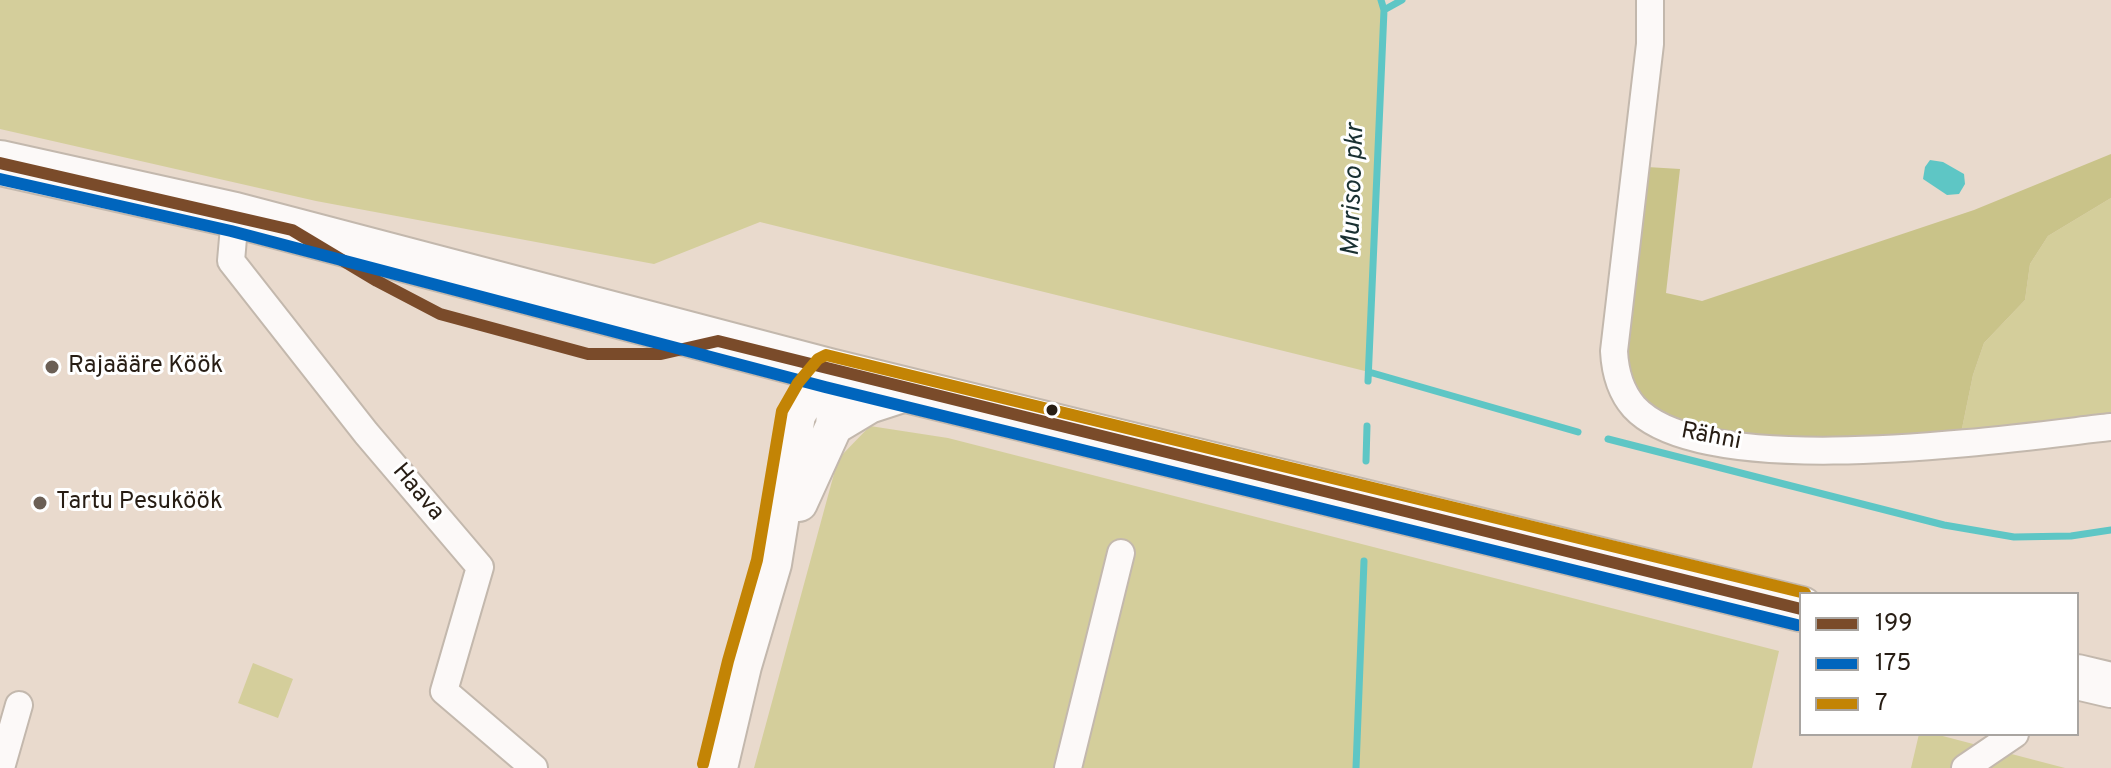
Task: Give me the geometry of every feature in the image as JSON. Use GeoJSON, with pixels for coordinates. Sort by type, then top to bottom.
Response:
{"type":"FeatureCollection","features":[{"type":"Feature","properties":{"kind":"highway"},"geometry":{"type":"LineString","coordinates":[[0,163],[235,215],[829,371],[1799,609]]}},
{"type":"Feature","properties":{"kind":"highway"},"geometry":{"type":"LineString","coordinates":[[2079,675],[2111,685]]}},
{"type":"Feature","properties":{"kind":"street","name":"Rähni"},"geometry":{"type":"LineString","coordinates":[[1650,0],[1650,44],[1614,351],[1619,383],[1634,407],[1667,429],[1720,445],[1839,451],[1959,443],[2111,427]]}},
{"type":"Feature","properties":{"kind":"street","name":"Haava"},"geometry":{"type":"LineString","coordinates":[[235,215],[231,261],[366,433],[480,567],[444,691],[534,768]]}},
{"type":"Feature","properties":{"kind":"street"},"geometry":{"type":"LineString","coordinates":[[754,351],[779,379],[797,415]]}},
{"type":"Feature","properties":{"kind":"street"},"geometry":{"type":"LineString","coordinates":[[719,768],[743,666],[773,564],[797,415],[810,393],[829,371]]}},
{"type":"Feature","properties":{"kind":"street"},"geometry":{"type":"LineString","coordinates":[[773,564],[834,426],[836,402],[829,371]]}},
{"type":"Feature","properties":{"kind":"street"},"geometry":{"type":"LineString","coordinates":[[834,426],[869,405],[912,391]]}},
{"type":"Feature","properties":{"kind":"street"},"geometry":{"type":"LineString","coordinates":[[1068,768],[1121,553]]}},
{"type":"Feature","properties":{"kind":"street"},"geometry":{"type":"LineString","coordinates":[[2079,674],[2111,673]]}},
{"type":"Feature","properties":{"kind":"street"},"geometry":{"type":"LineString","coordinates":[[1,768],[19,705]]}},
{"type":"Feature","properties":{"kind":"street"},"geometry":{"type":"LineString","coordinates":[[1965,768],[2012,736]]}},
{"type":"Feature","properties":{"kind":"shaded area"},"geometry":{"type":"Polygon","coordinates":[[[0,0],[1381,0],[1384,10],[1369,372],[760,222],[654,264],[316,201],[0,129],[0,0]]]}},
{"type":"Feature","properties":{"kind":"shaded area"},"geometry":{"type":"Polygon","coordinates":[[[2111,154],[2111,198],[2048,236],[2030,264],[2025,300],[1984,343],[1973,375],[1959,443],[1839,451],[1667,429],[1631,384],[1628,349],[1647,167],[1680,169],[1666,293],[1702,301],[1974,210],[2111,154]]]}},
{"type":"Feature","properties":{"kind":"shaded area"},"geometry":{"type":"Polygon","coordinates":[[[2111,198],[2111,427],[1959,443],[1973,375],[1984,343],[2025,300],[2030,264],[2048,236],[2111,198]]]}},
{"type":"Feature","properties":{"kind":"shaded area"},"geometry":{"type":"Polygon","coordinates":[[[870,426],[948,438],[1779,651],[1752,768],[754,768],[838,459],[870,426]]]}},
{"type":"Feature","properties":{"kind":"shaded area"},"geometry":{"type":"Polygon","coordinates":[[[253,663],[293,679],[278,718],[238,703],[253,663]]]}},
{"type":"Feature","properties":{"kind":"shaded area"},"geometry":{"type":"Polygon","coordinates":[[[1919,736],[1943,736],[2065,768],[1911,768],[1919,736]]]}},
{"type":"Feature","properties":{"kind":"water"},"geometry":{"type":"Polygon","coordinates":[[[1930,160],[1943,162],[1964,174],[1965,184],[1959,194],[1947,195],[1923,179],[1930,160]]]}},
{"type":"Feature","properties":{"kind":"waterway","name":"Murisoo pkr"},"geometry":{"type":"LineString","coordinates":[[1368,381],[1384,10],[1381,0]]}},
{"type":"Feature","properties":{"kind":"waterway"},"geometry":{"type":"LineString","coordinates":[[1384,10],[1402,0]]}},
{"type":"Feature","properties":{"kind":"waterway"},"geometry":{"type":"LineString","coordinates":[[1369,372],[1578,432]]}},
{"type":"Feature","properties":{"kind":"waterway","name":"Murisoo pkr"},"geometry":{"type":"LineString","coordinates":[[1366,461],[1367,426]]}},
{"type":"Feature","properties":{"kind":"waterway"},"geometry":{"type":"LineString","coordinates":[[1608,439],[1944,525],[2014,537],[2071,536],[2111,530]]}},
{"type":"Feature","properties":{"kind":"waterway","name":"Murisoo pkr"},"geometry":{"type":"LineString","coordinates":[[1356,768],[1364,561]]}},
{"type":"Feature","properties":{"kind":"transit line","name":"199"},"geometry":{"type":"LineString","coordinates":[[0,163],[292,230],[440,314],[588,354],[661,354],[718,341],[1799,609]]}},
{"type":"Feature","properties":{"kind":"transit line","name":"175"},"geometry":{"type":"LineString","coordinates":[[0,179],[231,231],[825,387],[1797,625]]}},
{"type":"Feature","properties":{"kind":"transit line","name":"7"},"geometry":{"type":"LineString","coordinates":[[703,764],[757,560],[782,411],[798,383],[818,359],[826,355],[1801,592]]}},
{"type":"Feature","properties":{"kind":"place","name":"Rajaääre Köök"},"geometry":{"type":"Point","coordinates":[52,367]}},
{"type":"Feature","properties":{"kind":"place","name":"Tartu Pesuköök"},"geometry":{"type":"Point","coordinates":[40,503]}}]}
